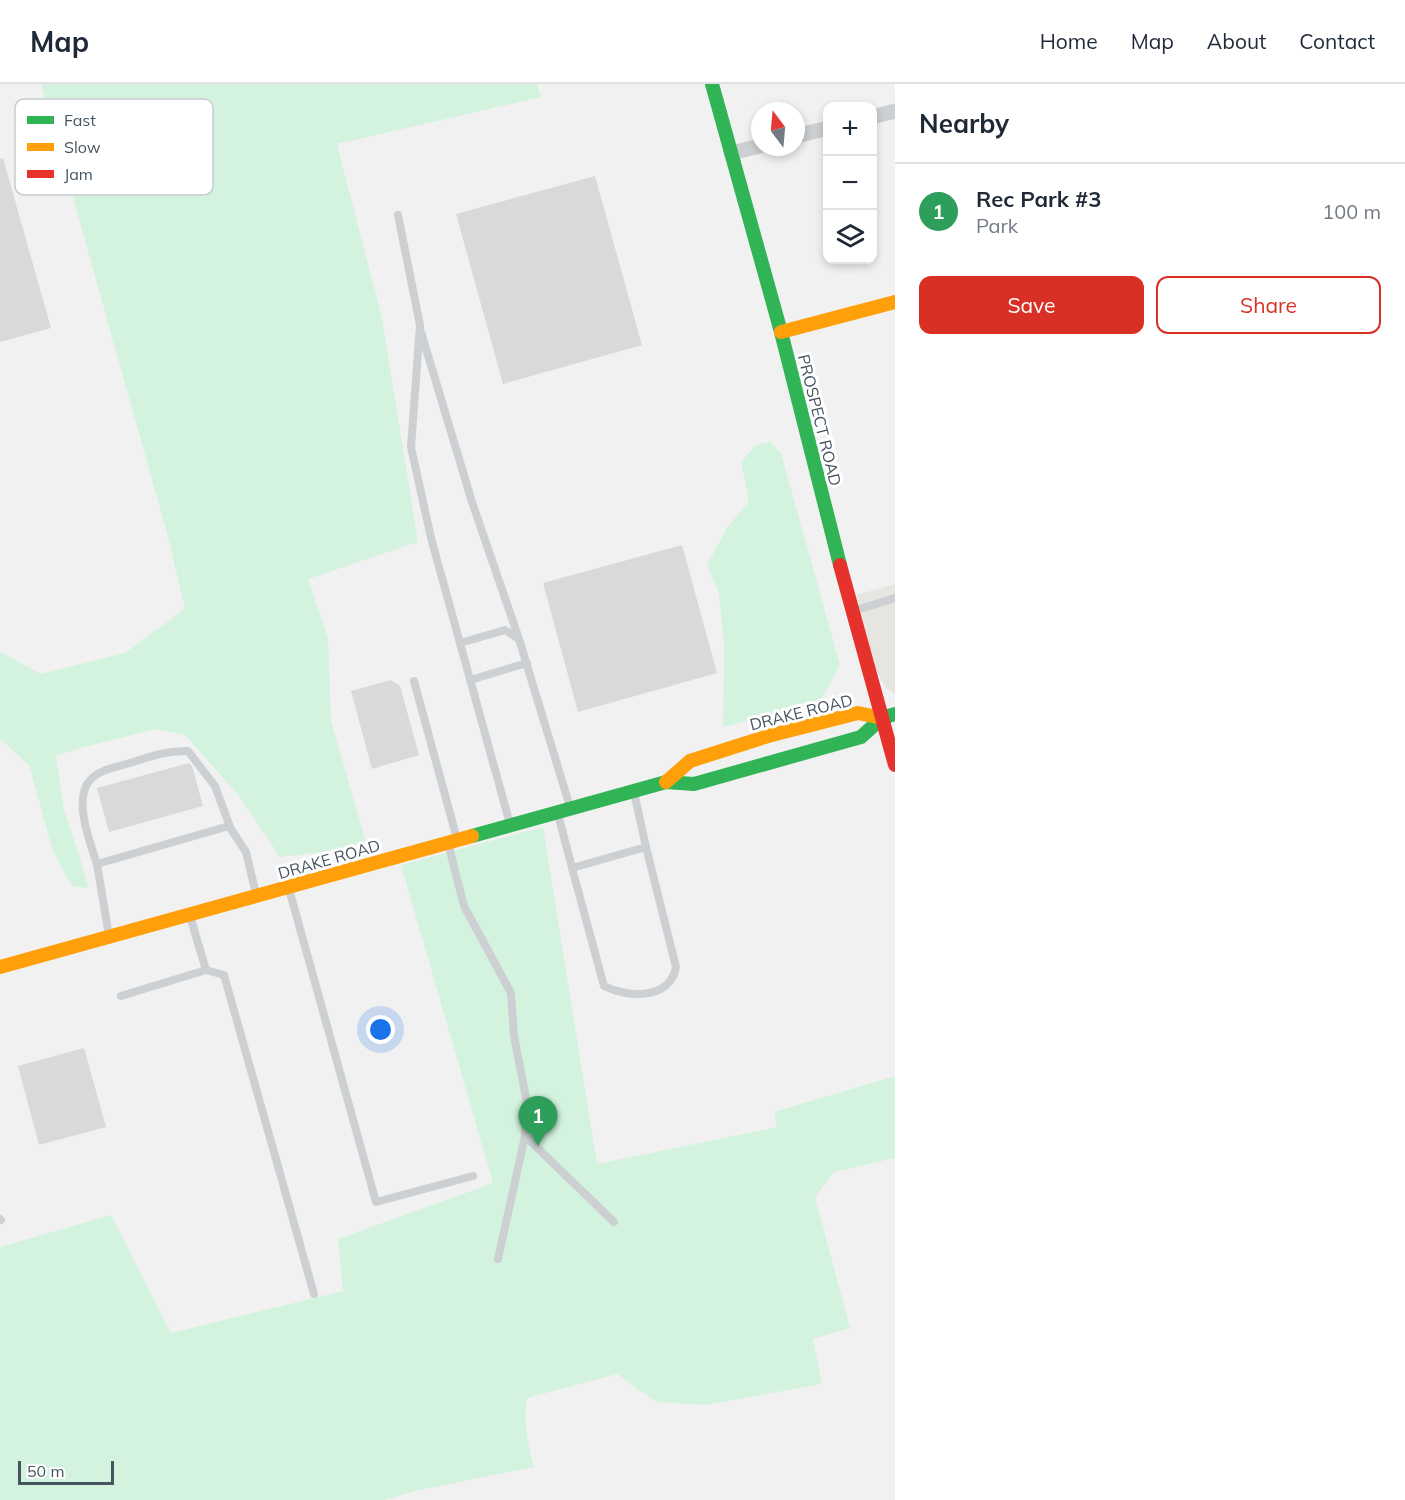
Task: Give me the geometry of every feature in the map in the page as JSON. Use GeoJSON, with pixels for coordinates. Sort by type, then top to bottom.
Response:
{"type":"FeatureCollection","features":[{"type":"Feature","properties":{"kind":"street","name":"PROSPECT ROAD"},"geometry":{"type":"LineString","coordinates":[[712,84],[781,332],[852,611],[888,716],[895,765]]}},
{"type":"Feature","properties":{"kind":"street"},"geometry":{"type":"LineString","coordinates":[[877,116],[895,111]]}},
{"type":"Feature","properties":{"kind":"street"},"geometry":{"type":"LineString","coordinates":[[805,134],[823,129]]}},
{"type":"Feature","properties":{"kind":"street"},"geometry":{"type":"LineString","coordinates":[[731,153],[751,148]]}},
{"type":"Feature","properties":{"kind":"street"},"geometry":{"type":"LineString","coordinates":[[781,332],[895,302]]}},
{"type":"Feature","properties":{"kind":"street","name":"DRAKE ROAD"},"geometry":{"type":"LineString","coordinates":[[666,782],[690,761],[768,736],[858,712],[888,716]]}},
{"type":"Feature","properties":{"kind":"street","name":"DRAKE ROAD"},"geometry":{"type":"LineString","coordinates":[[0,967],[666,782],[694,784],[772,763],[861,736],[888,716]]}},
{"type":"Feature","properties":{"kind":"lane"},"geometry":{"type":"LineString","coordinates":[[398,215],[420,325],[472,502],[527,663],[564,811],[572,868],[604,986],[616,992],[636,995],[655,992],[669,984],[676,967],[634,792]]}},
{"type":"Feature","properties":{"kind":"lane"},"geometry":{"type":"LineString","coordinates":[[420,325],[411,447],[431,538],[511,826]]}},
{"type":"Feature","properties":{"kind":"lane"},"geometry":{"type":"LineString","coordinates":[[852,611],[895,599]]}},
{"type":"Feature","properties":{"kind":"lane"},"geometry":{"type":"LineString","coordinates":[[460,643],[505,630],[519,639]]}},
{"type":"Feature","properties":{"kind":"lane"},"geometry":{"type":"LineString","coordinates":[[470,680],[527,663]]}},
{"type":"Feature","properties":{"kind":"lane"},"geometry":{"type":"LineString","coordinates":[[414,681],[453,842],[464,906],[488,955],[511,993],[514,1036],[526,1098],[525,1136],[498,1259]]}},
{"type":"Feature","properties":{"kind":"lane"},"geometry":{"type":"LineString","coordinates":[[109,937],[97,864],[83,817],[83,804],[88,782],[102,771],[173,750],[188,751],[215,786],[230,827],[246,852],[257,896]]}},
{"type":"Feature","properties":{"kind":"lane"},"geometry":{"type":"LineString","coordinates":[[97,864],[230,827]]}},
{"type":"Feature","properties":{"kind":"lane"},"geometry":{"type":"LineString","coordinates":[[572,868],[646,847]]}},
{"type":"Feature","properties":{"kind":"lane"},"geometry":{"type":"LineString","coordinates":[[289,887],[376,1202],[472,1176]]}},
{"type":"Feature","properties":{"kind":"lane"},"geometry":{"type":"LineString","coordinates":[[190,915],[206,970]]}},
{"type":"Feature","properties":{"kind":"lane"},"geometry":{"type":"LineString","coordinates":[[121,996],[206,970],[224,975],[314,1294]]}},
{"type":"Feature","properties":{"kind":"lane"},"geometry":{"type":"LineString","coordinates":[[525,1136],[614,1222]]}},
{"type":"Feature","properties":{"kind":"shaded area"},"geometry":{"type":"Polygon","coordinates":[[[895,584],[895,694],[886,688],[875,668],[857,595],[895,584]]]}},
{"type":"Feature","properties":{"kind":"green space"},"geometry":{"type":"Polygon","coordinates":[[[41,84],[537,84],[541,97],[337,144],[382,318],[418,542],[308,579],[328,638],[331,721],[366,842],[323,852],[280,857],[239,796],[185,735],[155,729],[56,756],[64,809],[88,888],[72,886],[53,851],[29,765],[0,739],[0,652],[41,674],[125,653],[185,609],[167,533],[72,195],[213,195],[213,99],[45,99],[41,84]]]}},
{"type":"Feature","properties":{"kind":"green space"},"geometry":{"type":"Polygon","coordinates":[[[770,442],[781,453],[840,665],[820,702],[723,727],[724,646],[719,593],[707,565],[727,528],[749,501],[741,462],[756,445],[770,442]]]}},
{"type":"Feature","properties":{"kind":"green space"},"geometry":{"type":"Polygon","coordinates":[[[543,827],[597,1164],[777,1127],[774,1112],[895,1076],[895,1158],[834,1172],[815,1197],[850,1328],[813,1339],[822,1384],[706,1405],[656,1402],[617,1374],[527,1398],[526,1424],[534,1467],[415,1491],[385,1500],[0,1500],[0,1247],[111,1215],[171,1333],[343,1291],[338,1239],[493,1183],[401,865],[543,827]]]}},
{"type":"Feature","properties":{"kind":"building"},"geometry":{"type":"Polygon","coordinates":[[[3,158],[51,328],[0,342],[0,159],[3,158]]]}},
{"type":"Feature","properties":{"kind":"building"},"geometry":{"type":"Polygon","coordinates":[[[595,176],[642,345],[503,384],[456,214],[595,176]]]}},
{"type":"Feature","properties":{"kind":"building"},"geometry":{"type":"Polygon","coordinates":[[[682,545],[717,673],[578,712],[543,583],[682,545]]]}},
{"type":"Feature","properties":{"kind":"building"},"geometry":{"type":"Polygon","coordinates":[[[391,680],[400,686],[419,755],[372,769],[351,691],[391,680]]]}},
{"type":"Feature","properties":{"kind":"building"},"geometry":{"type":"Polygon","coordinates":[[[189,763],[192,766],[203,806],[109,832],[97,788],[189,763]]]}},
{"type":"Feature","properties":{"kind":"building"},"geometry":{"type":"Polygon","coordinates":[[[84,1048],[106,1127],[39,1145],[18,1066],[84,1048]]]}},
{"type":"Feature","properties":{"kind":"traffic: fast"},"geometry":{"type":"LineString","coordinates":[[712,84],[781,332],[840,565]]}},
{"type":"Feature","properties":{"kind":"traffic: fast"},"geometry":{"type":"LineString","coordinates":[[472,836],[666,782],[694,784],[861,737],[882,718],[895,714]]}},
{"type":"Feature","properties":{"kind":"traffic: slow"},"geometry":{"type":"LineString","coordinates":[[781,332],[895,302]]}},
{"type":"Feature","properties":{"kind":"traffic: slow"},"geometry":{"type":"LineString","coordinates":[[666,782],[690,761],[768,736],[858,713],[882,718]]}},
{"type":"Feature","properties":{"kind":"traffic: slow"},"geometry":{"type":"LineString","coordinates":[[0,967],[472,836]]}},
{"type":"Feature","properties":{"kind":"traffic: jam"},"geometry":{"type":"LineString","coordinates":[[840,565],[895,765]]}},
{"type":"Feature","properties":{"kind":"place","name":"Rec Park #3"},"geometry":{"type":"Point","coordinates":[538,1146]}}]}
